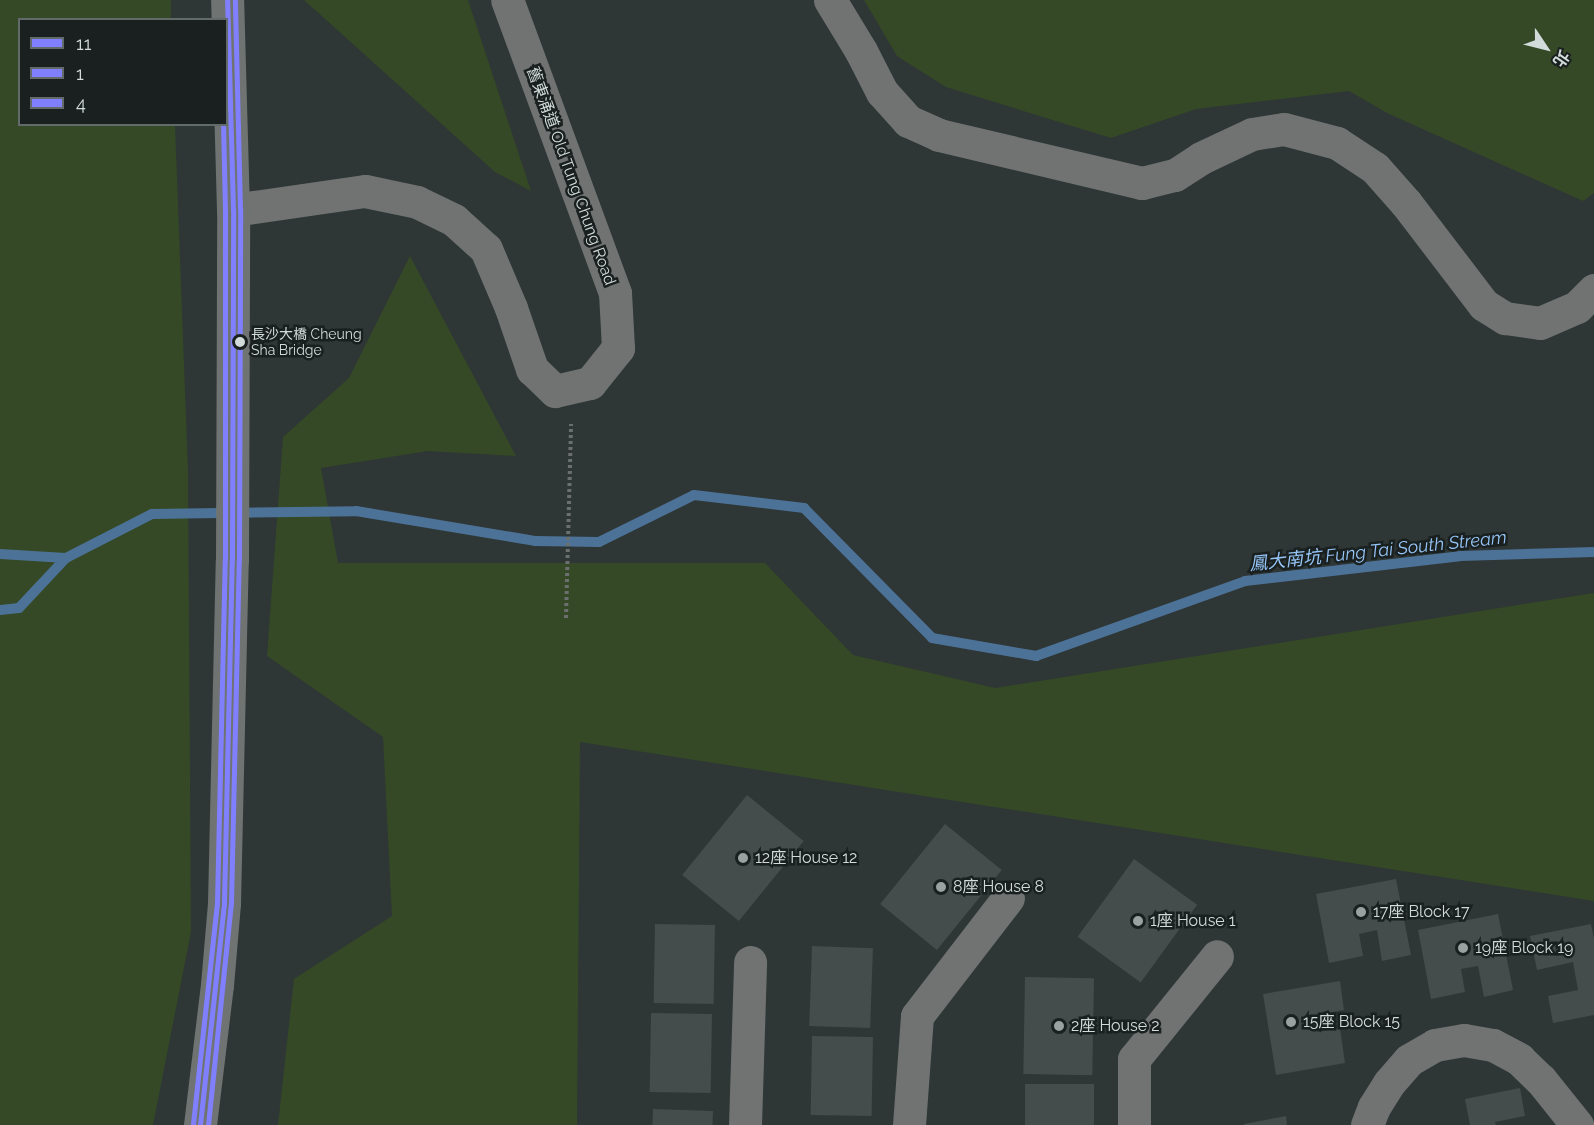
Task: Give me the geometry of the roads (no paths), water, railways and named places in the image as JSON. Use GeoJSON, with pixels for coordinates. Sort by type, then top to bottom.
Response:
{"type":"FeatureCollection","features":[{"type":"Feature","properties":{"kind":"main road"},"geometry":{"type":"LineString","coordinates":[[226,0],[227,18]]}},
{"type":"Feature","properties":{"kind":"main road"},"geometry":{"type":"LineString","coordinates":[[200,1125],[217,986],[224,903],[232,560],[233,210],[228,60]]}},
{"type":"Feature","properties":{"kind":"lane","name":"舊東涌道 Old Tung Chung Road"},"geometry":{"type":"LineString","coordinates":[[233,210],[365,191],[417,202],[454,220],[486,249],[511,308],[532,369],[555,391],[590,383],[618,348],[615,293],[507,0]]}},
{"type":"Feature","properties":{"kind":"lane"},"geometry":{"type":"LineString","coordinates":[[830,0],[861,51],[882,92],[908,121],[939,135],[1142,183],[1175,175],[1201,158],[1252,134],[1284,129],[1337,143],[1376,168],[1407,203],[1484,305],[1505,318],[1540,324],[1576,307],[1594,290]]}},
{"type":"Feature","properties":{"kind":"lane"},"geometry":{"type":"LineString","coordinates":[[909,1125],[917,1016],[1008,898]]}},
{"type":"Feature","properties":{"kind":"lane"},"geometry":{"type":"LineString","coordinates":[[1134,1125],[1134,1059],[1217,956]]}},
{"type":"Feature","properties":{"kind":"lane"},"geometry":{"type":"LineString","coordinates":[[745,1125],[750,962]]}},
{"type":"Feature","properties":{"kind":"lane"},"geometry":{"type":"LineString","coordinates":[[1367,1125],[1379,1099],[1409,1060],[1435,1046],[1464,1040],[1493,1045],[1519,1059],[1541,1080],[1578,1125]]}},
{"type":"Feature","properties":{"kind":"waterway","name":"鳳大南坑 Fung Tai South Stream"},"geometry":{"type":"LineString","coordinates":[[0,554],[66,558],[152,514],[356,511],[535,541],[599,542],[694,495],[804,508],[932,638],[1036,656],[1245,581],[1460,556],[1594,552]]}},
{"type":"Feature","properties":{"kind":"waterway"},"geometry":{"type":"LineString","coordinates":[[0,610],[19,608],[66,558]]}},
{"type":"Feature","properties":{"kind":"place","name":"長沙大橋 Cheung Sha Bridge"},"geometry":{"type":"Point","coordinates":[240,342]}},
{"type":"Feature","properties":{"kind":"place","name":"12座 House 12"},"geometry":{"type":"Point","coordinates":[743,858]}},
{"type":"Feature","properties":{"kind":"place","name":"8座 House 8"},"geometry":{"type":"Point","coordinates":[941,887]}},
{"type":"Feature","properties":{"kind":"place","name":"17座 Block 17"},"geometry":{"type":"Point","coordinates":[1361,912]}},
{"type":"Feature","properties":{"kind":"place","name":"1座 House 1"},"geometry":{"type":"Point","coordinates":[1138,921]}},
{"type":"Feature","properties":{"kind":"place","name":"19座 Block 19"},"geometry":{"type":"Point","coordinates":[1463,948]}},
{"type":"Feature","properties":{"kind":"place","name":"15座 Block 15"},"geometry":{"type":"Point","coordinates":[1291,1022]}},
{"type":"Feature","properties":{"kind":"place","name":"2座 House 2"},"geometry":{"type":"Point","coordinates":[1059,1026]}}]}
